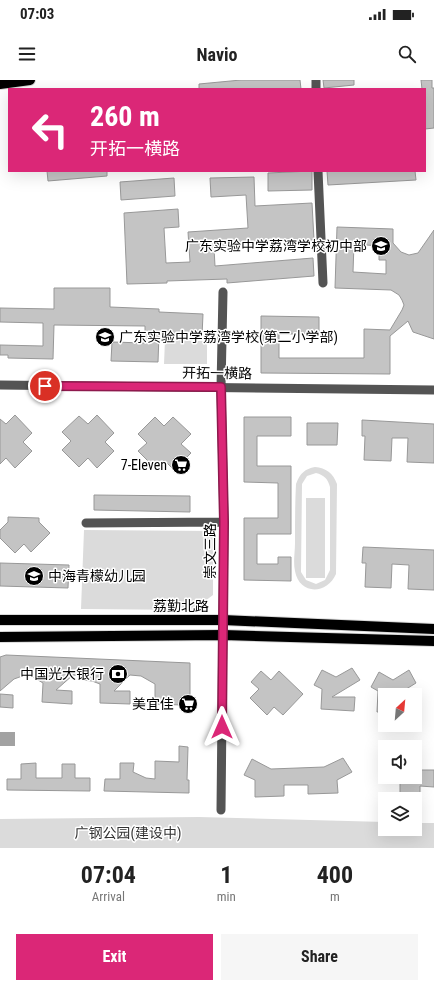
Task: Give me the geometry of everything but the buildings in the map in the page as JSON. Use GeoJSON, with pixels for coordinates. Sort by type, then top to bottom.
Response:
{"type":"FeatureCollection","features":[{"type":"Feature","properties":{"kind":"main road"},"geometry":{"type":"LineString","coordinates":[[0,84],[30,80]]}},
{"type":"Feature","properties":{"kind":"main road","name":"荔勤北路"},"geometry":{"type":"LineString","coordinates":[[0,620],[223,620],[434,629]]}},
{"type":"Feature","properties":{"kind":"main road"},"geometry":{"type":"LineString","coordinates":[[0,637],[223,636],[434,641]]}},
{"type":"Feature","properties":{"kind":"street"},"geometry":{"type":"LineString","coordinates":[[318,172],[322,283]]}},
{"type":"Feature","properties":{"kind":"street","name":"崇文三路"},"geometry":{"type":"LineString","coordinates":[[221,810],[224,522],[221,387],[223,292]]}},
{"type":"Feature","properties":{"kind":"street","name":"开拓一横路"},"geometry":{"type":"LineString","coordinates":[[0,385],[434,390]]}},
{"type":"Feature","properties":{"kind":"street"},"geometry":{"type":"LineString","coordinates":[[86,523],[224,522]]}},
{"type":"Feature","properties":{"kind":"green space"},"geometry":{"type":"Polygon","coordinates":[[[165,340],[207,341],[207,364],[164,364],[165,340]]]}},
{"type":"Feature","properties":{"kind":"green space"},"geometry":{"type":"Polygon","coordinates":[[[315,467],[326,470],[331,474],[337,484],[336,574],[332,581],[320,589],[307,588],[302,585],[298,579],[294,564],[296,484],[301,474],[315,467]],[[316,473],[307,476],[302,484],[301,572],[306,580],[316,584],[325,580],[330,570],[330,487],[325,478],[316,473]]]}},
{"type":"Feature","properties":{"kind":"green space"},"geometry":{"type":"Polygon","coordinates":[[[306,498],[325,498],[325,578],[306,578],[306,498]]]}},
{"type":"Feature","properties":{"kind":"green space"},"geometry":{"type":"Polygon","coordinates":[[[84,530],[213,531],[213,595],[193,610],[81,609],[84,530]]]}},
{"type":"Feature","properties":{"kind":"green space","name":"广钢公园(建设中)"},"geometry":{"type":"Polygon","coordinates":[[[199,817],[378,822],[378,836],[422,836],[422,823],[434,823],[434,848],[0,848],[0,819],[199,817]]]}},
{"type":"Feature","properties":{"kind":"shaded area"},"geometry":{"type":"Polygon","coordinates":[[[0,732],[15,732],[15,746],[0,746],[0,732]]]}},
{"type":"Feature","properties":{"kind":"place","name":"广东实验中学荔湾学校初中部"},"geometry":{"type":"Point","coordinates":[381,246]}},
{"type":"Feature","properties":{"kind":"place","name":"广东实验中学荔湾学校(第二小学部)"},"geometry":{"type":"Point","coordinates":[105,337]}},
{"type":"Feature","properties":{"kind":"place","name":"7-Eleven"},"geometry":{"type":"Point","coordinates":[181,465]}},
{"type":"Feature","properties":{"kind":"place","name":"中海青檬幼儿园"},"geometry":{"type":"Point","coordinates":[34,576]}},
{"type":"Feature","properties":{"kind":"place","name":"中国光大银行"},"geometry":{"type":"Point","coordinates":[118,674]}},
{"type":"Feature","properties":{"kind":"place","name":"美宜佳"},"geometry":{"type":"Point","coordinates":[188,704]}},
{"type":"Feature","properties":{"kind":"route"},"geometry":{"type":"LineString","coordinates":[[45,386],[221,387],[224,522],[222,727]]}}]}
